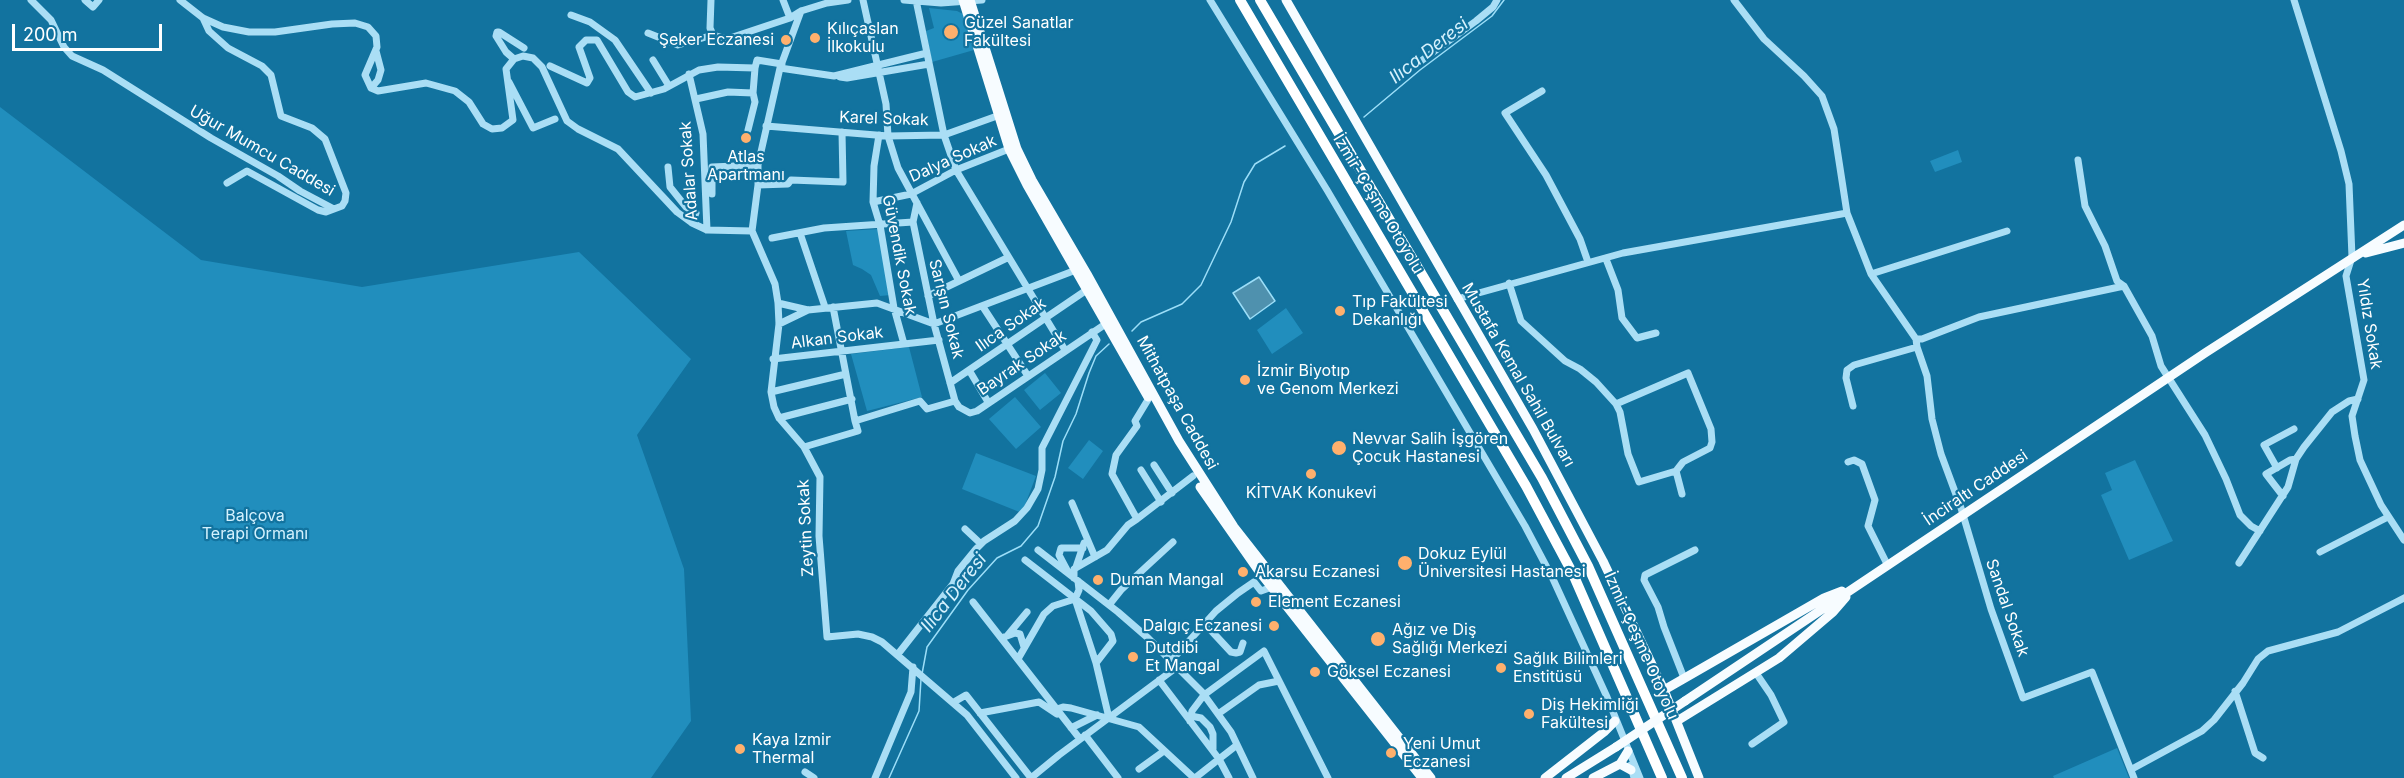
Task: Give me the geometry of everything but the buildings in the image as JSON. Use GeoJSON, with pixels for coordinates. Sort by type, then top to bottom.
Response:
{"type":"FeatureCollection","features":[{"type":"Feature","properties":{"kind":"highway","name":"İzmir-Çeşme Otoyolu"},"geometry":{"type":"LineString","coordinates":[[1240,0],[1526,486],[1573,574],[1662,778]]}},
{"type":"Feature","properties":{"kind":"highway","name":"İzmir-Çeşme Otoyolu"},"geometry":{"type":"LineString","coordinates":[[1260,0],[1542,478],[1588,566],[1682,778]]}},
{"type":"Feature","properties":{"kind":"main road","name":"Mustafa Kemal Sahil Bulvarı"},"geometry":{"type":"LineString","coordinates":[[1286,0],[1533,429],[1604,561],[1664,690],[1699,778]]}},
{"type":"Feature","properties":{"kind":"main road","name":"Mithatpaşa Caddesi"},"geometry":{"type":"LineString","coordinates":[[966,3],[997,116],[1009,149],[1193,476],[1215,511],[1263,576],[1428,777]]}},
{"type":"Feature","properties":{"kind":"main road","name":"Mithatpaşa Caddesi"},"geometry":{"type":"LineString","coordinates":[[966,3],[1017,149],[1032,180],[1201,479],[1247,544],[1428,777]]}},
{"type":"Feature","properties":{"kind":"main road","name":"İnciraltı Caddesi"},"geometry":{"type":"LineString","coordinates":[[1566,778],[1616,747],[2168,378],[2404,225]]}},
{"type":"Feature","properties":{"kind":"main road"},"geometry":{"type":"LineString","coordinates":[[2352,257],[2404,243]]}},
{"type":"Feature","properties":{"kind":"main road"},"geometry":{"type":"LineString","coordinates":[[1664,690],[1824,598],[1855,587]]}},
{"type":"Feature","properties":{"kind":"main road"},"geometry":{"type":"LineString","coordinates":[[1677,721],[1779,658],[1833,612],[1855,587]]}},
{"type":"Feature","properties":{"kind":"main road"},"geometry":{"type":"LineString","coordinates":[[1545,778],[1615,721]]}},
{"type":"Feature","properties":{"kind":"main road"},"geometry":{"type":"LineString","coordinates":[[1593,778],[1620,764],[1629,754]]}},
{"type":"Feature","properties":{"kind":"main road"},"geometry":{"type":"LineString","coordinates":[[1620,764],[1632,774]]}},
{"type":"Feature","properties":{"kind":"street","name":"Uğur Mumcu Caddesi"},"geometry":{"type":"LineString","coordinates":[[32,0],[51,20],[64,47],[72,56],[104,70],[300,191],[334,208],[342,206],[346,193],[325,139],[312,128],[281,116],[271,75],[262,66],[228,48],[209,31],[203,18]]}},
{"type":"Feature","properties":{"kind":"street"},"geometry":{"type":"LineString","coordinates":[[85,0],[93,7],[99,0]]}},
{"type":"Feature","properties":{"kind":"street"},"geometry":{"type":"LineString","coordinates":[[180,0],[203,18],[223,27],[249,32],[275,32],[355,23],[368,27],[376,36],[376,51],[381,70],[378,80],[371,88]]}},
{"type":"Feature","properties":{"kind":"street"},"geometry":{"type":"LineString","coordinates":[[711,0],[710,28],[712,34]]}},
{"type":"Feature","properties":{"kind":"street"},"geometry":{"type":"LineString","coordinates":[[783,0],[790,18]]}},
{"type":"Feature","properties":{"kind":"street"},"geometry":{"type":"LineString","coordinates":[[648,33],[678,45],[712,34],[728,39],[827,3],[848,0]]}},
{"type":"Feature","properties":{"kind":"street"},"geometry":{"type":"LineString","coordinates":[[863,0],[886,104],[888,136],[898,168],[959,281]]}},
{"type":"Feature","properties":{"kind":"street"},"geometry":{"type":"LineString","coordinates":[[904,0],[950,3],[982,0]]}},
{"type":"Feature","properties":{"kind":"street"},"geometry":{"type":"LineString","coordinates":[[916,0],[944,135],[956,170],[1065,350]]}},
{"type":"Feature","properties":{"kind":"street"},"geometry":{"type":"LineString","coordinates":[[1210,0],[1406,321],[1525,526],[1607,697],[1640,778]]}},
{"type":"Feature","properties":{"kind":"street"},"geometry":{"type":"LineString","coordinates":[[1215,0],[1229,30]]}},
{"type":"Feature","properties":{"kind":"street"},"geometry":{"type":"LineString","coordinates":[[1421,61],[1476,21],[1493,7],[1497,0]]}},
{"type":"Feature","properties":{"kind":"street","name":"Sandal Sokak"},"geometry":{"type":"LineString","coordinates":[[1734,0],[1764,39],[1822,96],[1834,129],[1847,213],[1871,274],[1917,343],[1927,376],[1932,419],[1941,454],[1963,515],[1991,609],[2024,698],[2092,672],[2134,778]]}},
{"type":"Feature","properties":{"kind":"street","name":"Yıldız Sokak"},"geometry":{"type":"LineString","coordinates":[[2294,0],[2349,184],[2352,257],[2346,276],[2364,380],[2352,416],[2360,460],[2388,517],[2401,530],[2404,540]]}},
{"type":"Feature","properties":{"kind":"street","name":"Zeytin Sokak"},"geometry":{"type":"LineString","coordinates":[[801,12],[781,66],[758,165],[753,231],[775,284],[778,303],[779,324],[771,392],[778,418],[804,447],[820,477],[819,536],[827,637],[858,634],[872,637],[898,654]]}},
{"type":"Feature","properties":{"kind":"street"},"geometry":{"type":"LineString","coordinates":[[571,15],[590,22],[615,40],[651,93]]}},
{"type":"Feature","properties":{"kind":"street"},"geometry":{"type":"LineString","coordinates":[[514,59],[496,36],[497,32],[524,48]]}},
{"type":"Feature","properties":{"kind":"street"},"geometry":{"type":"LineString","coordinates":[[550,66],[587,83],[590,78],[579,47],[586,40],[597,40],[628,92],[635,97],[666,88],[699,70],[755,68]]}},
{"type":"Feature","properties":{"kind":"street"},"geometry":{"type":"LineString","coordinates":[[376,51],[365,75],[371,88],[378,91],[426,83],[455,91],[469,102],[483,124],[492,129],[502,128],[513,120],[506,69],[514,59],[523,56],[533,58],[542,67],[567,121],[618,149],[677,212],[707,230],[753,231]]}},
{"type":"Feature","properties":{"kind":"street"},"geometry":{"type":"LineString","coordinates":[[878,69],[927,53]]}},
{"type":"Feature","properties":{"kind":"street"},"geometry":{"type":"LineString","coordinates":[[653,60],[666,88]]}},
{"type":"Feature","properties":{"kind":"street"},"geometry":{"type":"LineString","coordinates":[[748,130],[755,102],[753,93],[757,60],[834,76],[929,64]]}},
{"type":"Feature","properties":{"kind":"street","name":"Adalar Sokak"},"geometry":{"type":"LineString","coordinates":[[689,74],[703,134],[707,230]]}},
{"type":"Feature","properties":{"kind":"street"},"geometry":{"type":"LineString","coordinates":[[507,80],[533,128],[555,119]]}},
{"type":"Feature","properties":{"kind":"street"},"geometry":{"type":"LineString","coordinates":[[1542,91],[1505,113],[1546,175],[1580,238],[1588,262]]}},
{"type":"Feature","properties":{"kind":"street"},"geometry":{"type":"LineString","coordinates":[[696,99],[728,93],[753,93]]}},
{"type":"Feature","properties":{"kind":"street","name":"Karel Sokak"},"geometry":{"type":"LineString","coordinates":[[766,126],[888,136],[944,135],[997,116]]}},
{"type":"Feature","properties":{"kind":"street"},"geometry":{"type":"LineString","coordinates":[[758,185],[788,184],[791,180],[843,182],[842,132]]}},
{"type":"Feature","properties":{"kind":"street","name":"Güvendik Sokak"},"geometry":{"type":"LineString","coordinates":[[879,135],[874,166],[873,202],[880,225],[894,308],[904,344]]}},
{"type":"Feature","properties":{"kind":"street","name":"Dalya Sokak"},"geometry":{"type":"LineString","coordinates":[[873,202],[911,194],[956,170],[1009,149]]}},
{"type":"Feature","properties":{"kind":"street"},"geometry":{"type":"LineString","coordinates":[[2078,160],[2085,206],[2105,246],[2117,281],[2124,286],[2152,336],[2161,366],[2205,435],[2240,514],[2251,526],[2260,531]]}},
{"type":"Feature","properties":{"kind":"street"},"geometry":{"type":"LineString","coordinates":[[712,194],[712,167],[758,165]]}},
{"type":"Feature","properties":{"kind":"street"},"geometry":{"type":"LineString","coordinates":[[668,166],[670,187],[686,207],[696,213],[692,223]]}},
{"type":"Feature","properties":{"kind":"street"},"geometry":{"type":"LineString","coordinates":[[227,183],[247,171],[318,210],[326,212],[334,208]]}},
{"type":"Feature","properties":{"kind":"street"},"geometry":{"type":"LineString","coordinates":[[772,238],[824,228],[913,222],[917,203]]}},
{"type":"Feature","properties":{"kind":"street"},"geometry":{"type":"LineString","coordinates":[[1457,299],[1623,253],[1847,213]]}},
{"type":"Feature","properties":{"kind":"street","name":"Sarışın Sokak"},"geometry":{"type":"LineString","coordinates":[[913,222],[934,324],[955,401]]}},
{"type":"Feature","properties":{"kind":"street"},"geometry":{"type":"LineString","coordinates":[[1871,274],[1944,249],[2007,231]]}},
{"type":"Feature","properties":{"kind":"street"},"geometry":{"type":"LineString","coordinates":[[800,233],[829,307],[842,352],[858,431],[804,447]]}},
{"type":"Feature","properties":{"kind":"street"},"geometry":{"type":"LineString","coordinates":[[928,296],[1008,258]]}},
{"type":"Feature","properties":{"kind":"street"},"geometry":{"type":"LineString","coordinates":[[1606,259],[1618,290],[1622,318],[1637,338],[1656,333]]}},
{"type":"Feature","properties":{"kind":"street"},"geometry":{"type":"LineString","coordinates":[[779,324],[808,310],[877,303],[934,324],[1076,270]]}},
{"type":"Feature","properties":{"kind":"street"},"geometry":{"type":"LineString","coordinates":[[1509,283],[1521,321],[1565,361],[1596,382],[1616,404],[1639,482],[1676,471],[1683,462],[1710,448],[1711,429],[1688,373],[1616,404]]}},
{"type":"Feature","properties":{"kind":"street"},"geometry":{"type":"LineString","coordinates":[[1853,406],[1846,378],[1847,370],[1854,365],[1917,343],[1979,317],[2124,286]]}},
{"type":"Feature","properties":{"kind":"street","name":"Ilıca Sokak"},"geometry":{"type":"LineString","coordinates":[[950,383],[1088,290]]}},
{"type":"Feature","properties":{"kind":"street"},"geometry":{"type":"LineString","coordinates":[[778,303],[808,310]]}},
{"type":"Feature","properties":{"kind":"street"},"geometry":{"type":"LineString","coordinates":[[983,307],[1028,376]]}},
{"type":"Feature","properties":{"kind":"street","name":"Bayrak Sokak"},"geometry":{"type":"LineString","coordinates":[[955,401],[958,407],[970,413],[1107,323]]}},
{"type":"Feature","properties":{"kind":"street"},"geometry":{"type":"LineString","coordinates":[[1016,778],[967,715],[898,654],[953,584],[958,571],[981,544],[1022,516],[1038,489],[1042,470],[1042,448],[1097,340],[1092,332]]}},
{"type":"Feature","properties":{"kind":"street","name":"Alkan Sokak"},"geometry":{"type":"LineString","coordinates":[[774,359],[939,340]]}},
{"type":"Feature","properties":{"kind":"street"},"geometry":{"type":"LineString","coordinates":[[969,370],[988,402]]}},
{"type":"Feature","properties":{"kind":"street"},"geometry":{"type":"LineString","coordinates":[[771,392],[846,374]]}},
{"type":"Feature","properties":{"kind":"street"},"geometry":{"type":"LineString","coordinates":[[1137,519],[1112,474],[1116,455],[1137,426],[1135,421],[1149,398]]}},
{"type":"Feature","properties":{"kind":"street"},"geometry":{"type":"LineString","coordinates":[[778,418],[852,399]]}},
{"type":"Feature","properties":{"kind":"street"},"geometry":{"type":"LineString","coordinates":[[2239,563],[2283,496],[2290,482],[2296,459],[2318,427],[2332,412],[2349,401],[2358,399]]}},
{"type":"Feature","properties":{"kind":"street"},"geometry":{"type":"LineString","coordinates":[[855,421],[920,401],[927,409],[955,401]]}},
{"type":"Feature","properties":{"kind":"street"},"geometry":{"type":"LineString","coordinates":[[2277,468],[2264,446],[2294,429]]}},
{"type":"Feature","properties":{"kind":"street"},"geometry":{"type":"LineString","coordinates":[[2283,496],[2266,474],[2296,459]]}},
{"type":"Feature","properties":{"kind":"street"},"geometry":{"type":"LineString","coordinates":[[1848,462],[1854,460],[1862,464],[1875,500],[1868,526],[1887,564]]}},
{"type":"Feature","properties":{"kind":"street"},"geometry":{"type":"LineString","coordinates":[[1154,465],[1172,493]]}},
{"type":"Feature","properties":{"kind":"street"},"geometry":{"type":"LineString","coordinates":[[1141,470],[1161,502]]}},
{"type":"Feature","properties":{"kind":"street"},"geometry":{"type":"LineString","coordinates":[[1676,471],[1682,494]]}},
{"type":"Feature","properties":{"kind":"street"},"geometry":{"type":"LineString","coordinates":[[1076,567],[1107,550],[1128,525],[1193,476]]}},
{"type":"Feature","properties":{"kind":"street"},"geometry":{"type":"LineString","coordinates":[[1072,503],[1095,557]]}},
{"type":"Feature","properties":{"kind":"street"},"geometry":{"type":"LineString","coordinates":[[2320,552],[2388,517]]}},
{"type":"Feature","properties":{"kind":"street"},"geometry":{"type":"LineString","coordinates":[[965,529],[981,544]]}},
{"type":"Feature","properties":{"kind":"street"},"geometry":{"type":"LineString","coordinates":[[1074,578],[1083,548],[1084,532]]}},
{"type":"Feature","properties":{"kind":"street"},"geometry":{"type":"LineString","coordinates":[[1109,605],[1121,590],[1173,542]]}},
{"type":"Feature","properties":{"kind":"street"},"geometry":{"type":"LineString","coordinates":[[1018,660],[1044,614],[1053,606],[1075,599],[1080,590],[1059,555],[1061,548],[1083,548]]}},
{"type":"Feature","properties":{"kind":"street"},"geometry":{"type":"LineString","coordinates":[[1038,550],[1109,605],[1174,664],[1204,695],[1237,745],[1253,778]]}},
{"type":"Feature","properties":{"kind":"street"},"geometry":{"type":"LineString","coordinates":[[1684,678],[1658,606],[1644,580],[1645,575],[1695,550]]}},
{"type":"Feature","properties":{"kind":"street"},"geometry":{"type":"LineString","coordinates":[[1025,560],[1091,611],[1111,634],[1113,641],[1096,663]]}},
{"type":"Feature","properties":{"kind":"street"},"geometry":{"type":"LineString","coordinates":[[954,702],[966,695],[1031,778],[1159,680],[1216,611],[1263,576]]}},
{"type":"Feature","properties":{"kind":"street"},"geometry":{"type":"LineString","coordinates":[[1254,582],[1261,591],[1272,587]]}},
{"type":"Feature","properties":{"kind":"street"},"geometry":{"type":"LineString","coordinates":[[2132,770],[2202,731],[2214,720],[2258,659],[2268,651],[2338,633],[2404,598]]}},
{"type":"Feature","properties":{"kind":"street"},"geometry":{"type":"LineString","coordinates":[[1075,599],[1096,663],[1108,718]]}},
{"type":"Feature","properties":{"kind":"street"},"geometry":{"type":"LineString","coordinates":[[973,602],[1004,637],[1018,660],[1069,725]]}},
{"type":"Feature","properties":{"kind":"street"},"geometry":{"type":"LineString","coordinates":[[1004,637],[1027,612]]}},
{"type":"Feature","properties":{"kind":"street"},"geometry":{"type":"LineString","coordinates":[[1205,624],[1231,652],[1240,652],[1243,643]]}},
{"type":"Feature","properties":{"kind":"street"},"geometry":{"type":"LineString","coordinates":[[1004,637],[1015,633],[1020,634],[1024,648]]}},
{"type":"Feature","properties":{"kind":"street"},"geometry":{"type":"LineString","coordinates":[[1191,718],[1197,703],[1204,695],[1264,651],[1328,778]]}},
{"type":"Feature","properties":{"kind":"street"},"geometry":{"type":"LineString","coordinates":[[875,778],[911,692],[914,668]]}},
{"type":"Feature","properties":{"kind":"street"},"geometry":{"type":"LineString","coordinates":[[1752,744],[1784,722],[1772,695],[1756,673]]}},
{"type":"Feature","properties":{"kind":"street"},"geometry":{"type":"LineString","coordinates":[[1159,680],[1191,718],[1229,778]]}},
{"type":"Feature","properties":{"kind":"street"},"geometry":{"type":"LineString","coordinates":[[1218,714],[1259,685],[1279,681]]}},
{"type":"Feature","properties":{"kind":"street"},"geometry":{"type":"LineString","coordinates":[[2235,691],[2255,753],[2263,758]]}},
{"type":"Feature","properties":{"kind":"street"},"geometry":{"type":"LineString","coordinates":[[981,713],[1039,702],[1083,737],[1118,778]]}},
{"type":"Feature","properties":{"kind":"street"},"geometry":{"type":"LineString","coordinates":[[1057,709],[1063,706],[1139,727],[1195,778],[1237,745]]}},
{"type":"Feature","properties":{"kind":"street"},"geometry":{"type":"LineString","coordinates":[[1069,725],[1097,715]]}},
{"type":"Feature","properties":{"kind":"street"},"geometry":{"type":"LineString","coordinates":[[1191,718],[1201,718],[1210,727],[1213,734],[1213,751]]}},
{"type":"Feature","properties":{"kind":"street"},"geometry":{"type":"LineString","coordinates":[[1139,769],[1164,751]]}},
{"type":"Feature","properties":{"kind":"street"},"geometry":{"type":"LineString","coordinates":[[1629,754],[1632,774]]}},
{"type":"Feature","properties":{"kind":"street"},"geometry":{"type":"LineString","coordinates":[[804,772],[814,778]]}},
{"type":"Feature","properties":{"kind":"green space"},"geometry":{"type":"Polygon","coordinates":[[[929,8],[957,11],[963,14],[974,50],[932,62],[926,31],[934,28],[929,8]]]}},
{"type":"Feature","properties":{"kind":"green space","name":"Balçova Terapi Ormanı"},"geometry":{"type":"Polygon","coordinates":[[[0,107],[201,260],[362,287],[579,252],[691,359],[637,435],[684,569],[691,721],[651,778],[0,778],[0,107]]]}},
{"type":"Feature","properties":{"kind":"green space"},"geometry":{"type":"Polygon","coordinates":[[[1958,150],[1962,162],[1935,172],[1930,161],[1958,150]]]}},
{"type":"Feature","properties":{"kind":"green space"},"geometry":{"type":"Polygon","coordinates":[[[879,229],[891,295],[880,296],[871,275],[853,265],[846,231],[879,229]]]}},
{"type":"Feature","properties":{"kind":"green space"},"geometry":{"type":"Polygon","coordinates":[[[1286,308],[1303,333],[1272,354],[1257,330],[1286,308]]]}},
{"type":"Feature","properties":{"kind":"green space"},"geometry":{"type":"Polygon","coordinates":[[[909,347],[922,397],[867,411],[851,354],[909,347]]]}},
{"type":"Feature","properties":{"kind":"green space"},"geometry":{"type":"Polygon","coordinates":[[[1045,373],[1061,393],[1040,410],[1024,390],[1045,373]]]}},
{"type":"Feature","properties":{"kind":"green space"},"geometry":{"type":"Polygon","coordinates":[[[1015,397],[1041,427],[1016,449],[989,419],[1015,397]]]}},
{"type":"Feature","properties":{"kind":"green space"},"geometry":{"type":"Polygon","coordinates":[[[1089,440],[1103,451],[1083,479],[1068,468],[1089,440]]]}},
{"type":"Feature","properties":{"kind":"green space"},"geometry":{"type":"Polygon","coordinates":[[[976,453],[1036,476],[1022,513],[962,489],[976,453]]]}},
{"type":"Feature","properties":{"kind":"green space"},"geometry":{"type":"Polygon","coordinates":[[[2135,460],[2173,541],[2129,560],[2101,495],[2112,490],[2105,473],[2135,460]]]}},
{"type":"Feature","properties":{"kind":"green space"},"geometry":{"type":"Polygon","coordinates":[[[2117,748],[2129,778],[2054,778],[2053,776],[2117,748]]]}},
{"type":"Feature","properties":{"kind":"shaded area"},"geometry":{"type":"Polygon","coordinates":[[[1259,277],[1275,301],[1250,319],[1233,293],[1259,277]]]}},
{"type":"Feature","properties":{"kind":"waterway","name":"Ilıca Deresi"},"geometry":{"type":"LineString","coordinates":[[1364,117],[1420,70],[1492,16],[1504,0]]}},
{"type":"Feature","properties":{"kind":"waterway","name":"Ilıca Deresi"},"geometry":{"type":"LineString","coordinates":[[1132,331],[1141,322],[1182,304],[1201,285],[1231,222],[1244,182],[1255,164],[1285,146]]}},
{"type":"Feature","properties":{"kind":"waterway","name":"Ilıca Deresi"},"geometry":{"type":"LineString","coordinates":[[922,674],[927,647],[968,590],[997,558],[1021,546],[1038,526],[1055,477],[1063,441],[1076,414],[1089,373],[1096,356],[1109,344]]}},
{"type":"Feature","properties":{"kind":"waterway","name":"Ilıca Deresi"},"geometry":{"type":"LineString","coordinates":[[889,778],[919,711],[921,679]]}},
{"type":"Feature","properties":{"kind":"place","name":"Güzel Sanatlar Fakültesi"},"geometry":{"type":"Point","coordinates":[951,32]}},
{"type":"Feature","properties":{"kind":"place","name":"Kılıçaslan İlkokulu"},"geometry":{"type":"Point","coordinates":[815,38]}},
{"type":"Feature","properties":{"kind":"place","name":"Şeker Eczanesi"},"geometry":{"type":"Point","coordinates":[786,40]}},
{"type":"Feature","properties":{"kind":"place","name":"Atlas Apartmanı"},"geometry":{"type":"Point","coordinates":[746,138]}},
{"type":"Feature","properties":{"kind":"place","name":"Tıp Fakültesi Dekanlığı"},"geometry":{"type":"Point","coordinates":[1340,311]}},
{"type":"Feature","properties":{"kind":"place","name":"İzmir Biyotıp ve Genom Merkezi"},"geometry":{"type":"Point","coordinates":[1245,380]}},
{"type":"Feature","properties":{"kind":"place","name":"Nevvar Salih İşgören Çocuk Hastanesi"},"geometry":{"type":"Point","coordinates":[1339,448]}},
{"type":"Feature","properties":{"kind":"place","name":"KİTVAK Konukevi"},"geometry":{"type":"Point","coordinates":[1311,474]}},
{"type":"Feature","properties":{"kind":"place","name":"Dokuz Eylül Üniversitesi Hastanesi"},"geometry":{"type":"Point","coordinates":[1405,563]}},
{"type":"Feature","properties":{"kind":"place","name":"Akarsu Eczanesi"},"geometry":{"type":"Point","coordinates":[1243,572]}},
{"type":"Feature","properties":{"kind":"place","name":"Duman Mangal"},"geometry":{"type":"Point","coordinates":[1098,580]}},
{"type":"Feature","properties":{"kind":"place","name":"Element Eczanesi"},"geometry":{"type":"Point","coordinates":[1256,602]}},
{"type":"Feature","properties":{"kind":"place","name":"Dalgıç Eczanesi"},"geometry":{"type":"Point","coordinates":[1274,626]}},
{"type":"Feature","properties":{"kind":"place","name":"Ağız ve Diş Sağlığı Merkezi"},"geometry":{"type":"Point","coordinates":[1378,639]}},
{"type":"Feature","properties":{"kind":"place","name":"Dutdibi Et Mangal"},"geometry":{"type":"Point","coordinates":[1133,657]}},
{"type":"Feature","properties":{"kind":"place","name":"Sağlık Bilimleri Enstitüsü"},"geometry":{"type":"Point","coordinates":[1501,668]}},
{"type":"Feature","properties":{"kind":"place","name":"Göksel Eczanesi"},"geometry":{"type":"Point","coordinates":[1315,672]}},
{"type":"Feature","properties":{"kind":"place","name":"Diş Hekimliği Fakültesi"},"geometry":{"type":"Point","coordinates":[1529,714]}},
{"type":"Feature","properties":{"kind":"place","name":"Kaya Izmir Thermal"},"geometry":{"type":"Point","coordinates":[740,749]}},
{"type":"Feature","properties":{"kind":"place","name":"Yeni Umut Eczanesi"},"geometry":{"type":"Point","coordinates":[1391,753]}}]}
